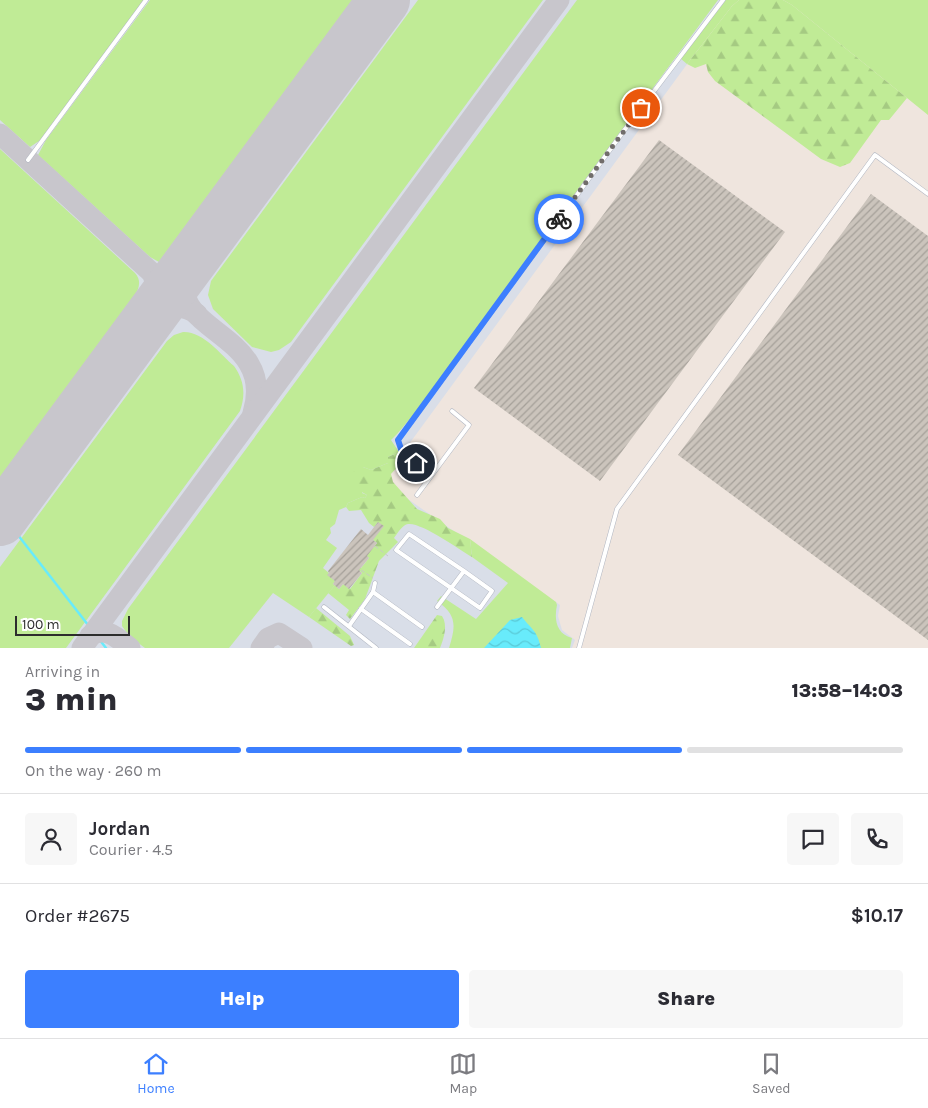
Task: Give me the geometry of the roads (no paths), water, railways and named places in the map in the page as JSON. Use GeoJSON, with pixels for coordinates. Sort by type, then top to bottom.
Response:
{"type":"FeatureCollection","features":[{"type":"Feature","properties":{"kind":"lane"},"geometry":{"type":"LineString","coordinates":[[28,160],[146,0]]}},
{"type":"Feature","properties":{"kind":"lane"},"geometry":{"type":"LineString","coordinates":[[416,463],[401,449],[398,440],[722,0]]}},
{"type":"Feature","properties":{"kind":"lane"},"geometry":{"type":"LineString","coordinates":[[580,648],[617,509],[876,156],[928,194]]}},
{"type":"Feature","properties":{"kind":"lane"},"geometry":{"type":"LineString","coordinates":[[417,494],[469,425],[452,411]]}},
{"type":"Feature","properties":{"kind":"lane"},"geometry":{"type":"LineString","coordinates":[[409,534],[464,571],[492,591],[480,608],[396,550],[409,534]]}},
{"type":"Feature","properties":{"kind":"lane"},"geometry":{"type":"LineString","coordinates":[[437,607],[464,571]]}},
{"type":"Feature","properties":{"kind":"lane"},"geometry":{"type":"LineString","coordinates":[[349,626],[374,592],[376,580]]}},
{"type":"Feature","properties":{"kind":"lane"},"geometry":{"type":"LineString","coordinates":[[374,592],[422,627]]}},
{"type":"Feature","properties":{"kind":"lane"},"geometry":{"type":"LineString","coordinates":[[324,607],[376,648]]}},
{"type":"Feature","properties":{"kind":"lane"},"geometry":{"type":"LineString","coordinates":[[361,609],[410,644]]}},
{"type":"Feature","properties":{"kind":"water"},"geometry":{"type":"Polygon","coordinates":[[[522,617],[536,634],[541,648],[484,648],[510,620],[522,617]]]}},
{"type":"Feature","properties":{"kind":"waterway"},"geometry":{"type":"LineString","coordinates":[[0,512],[106,648]]}}]}
